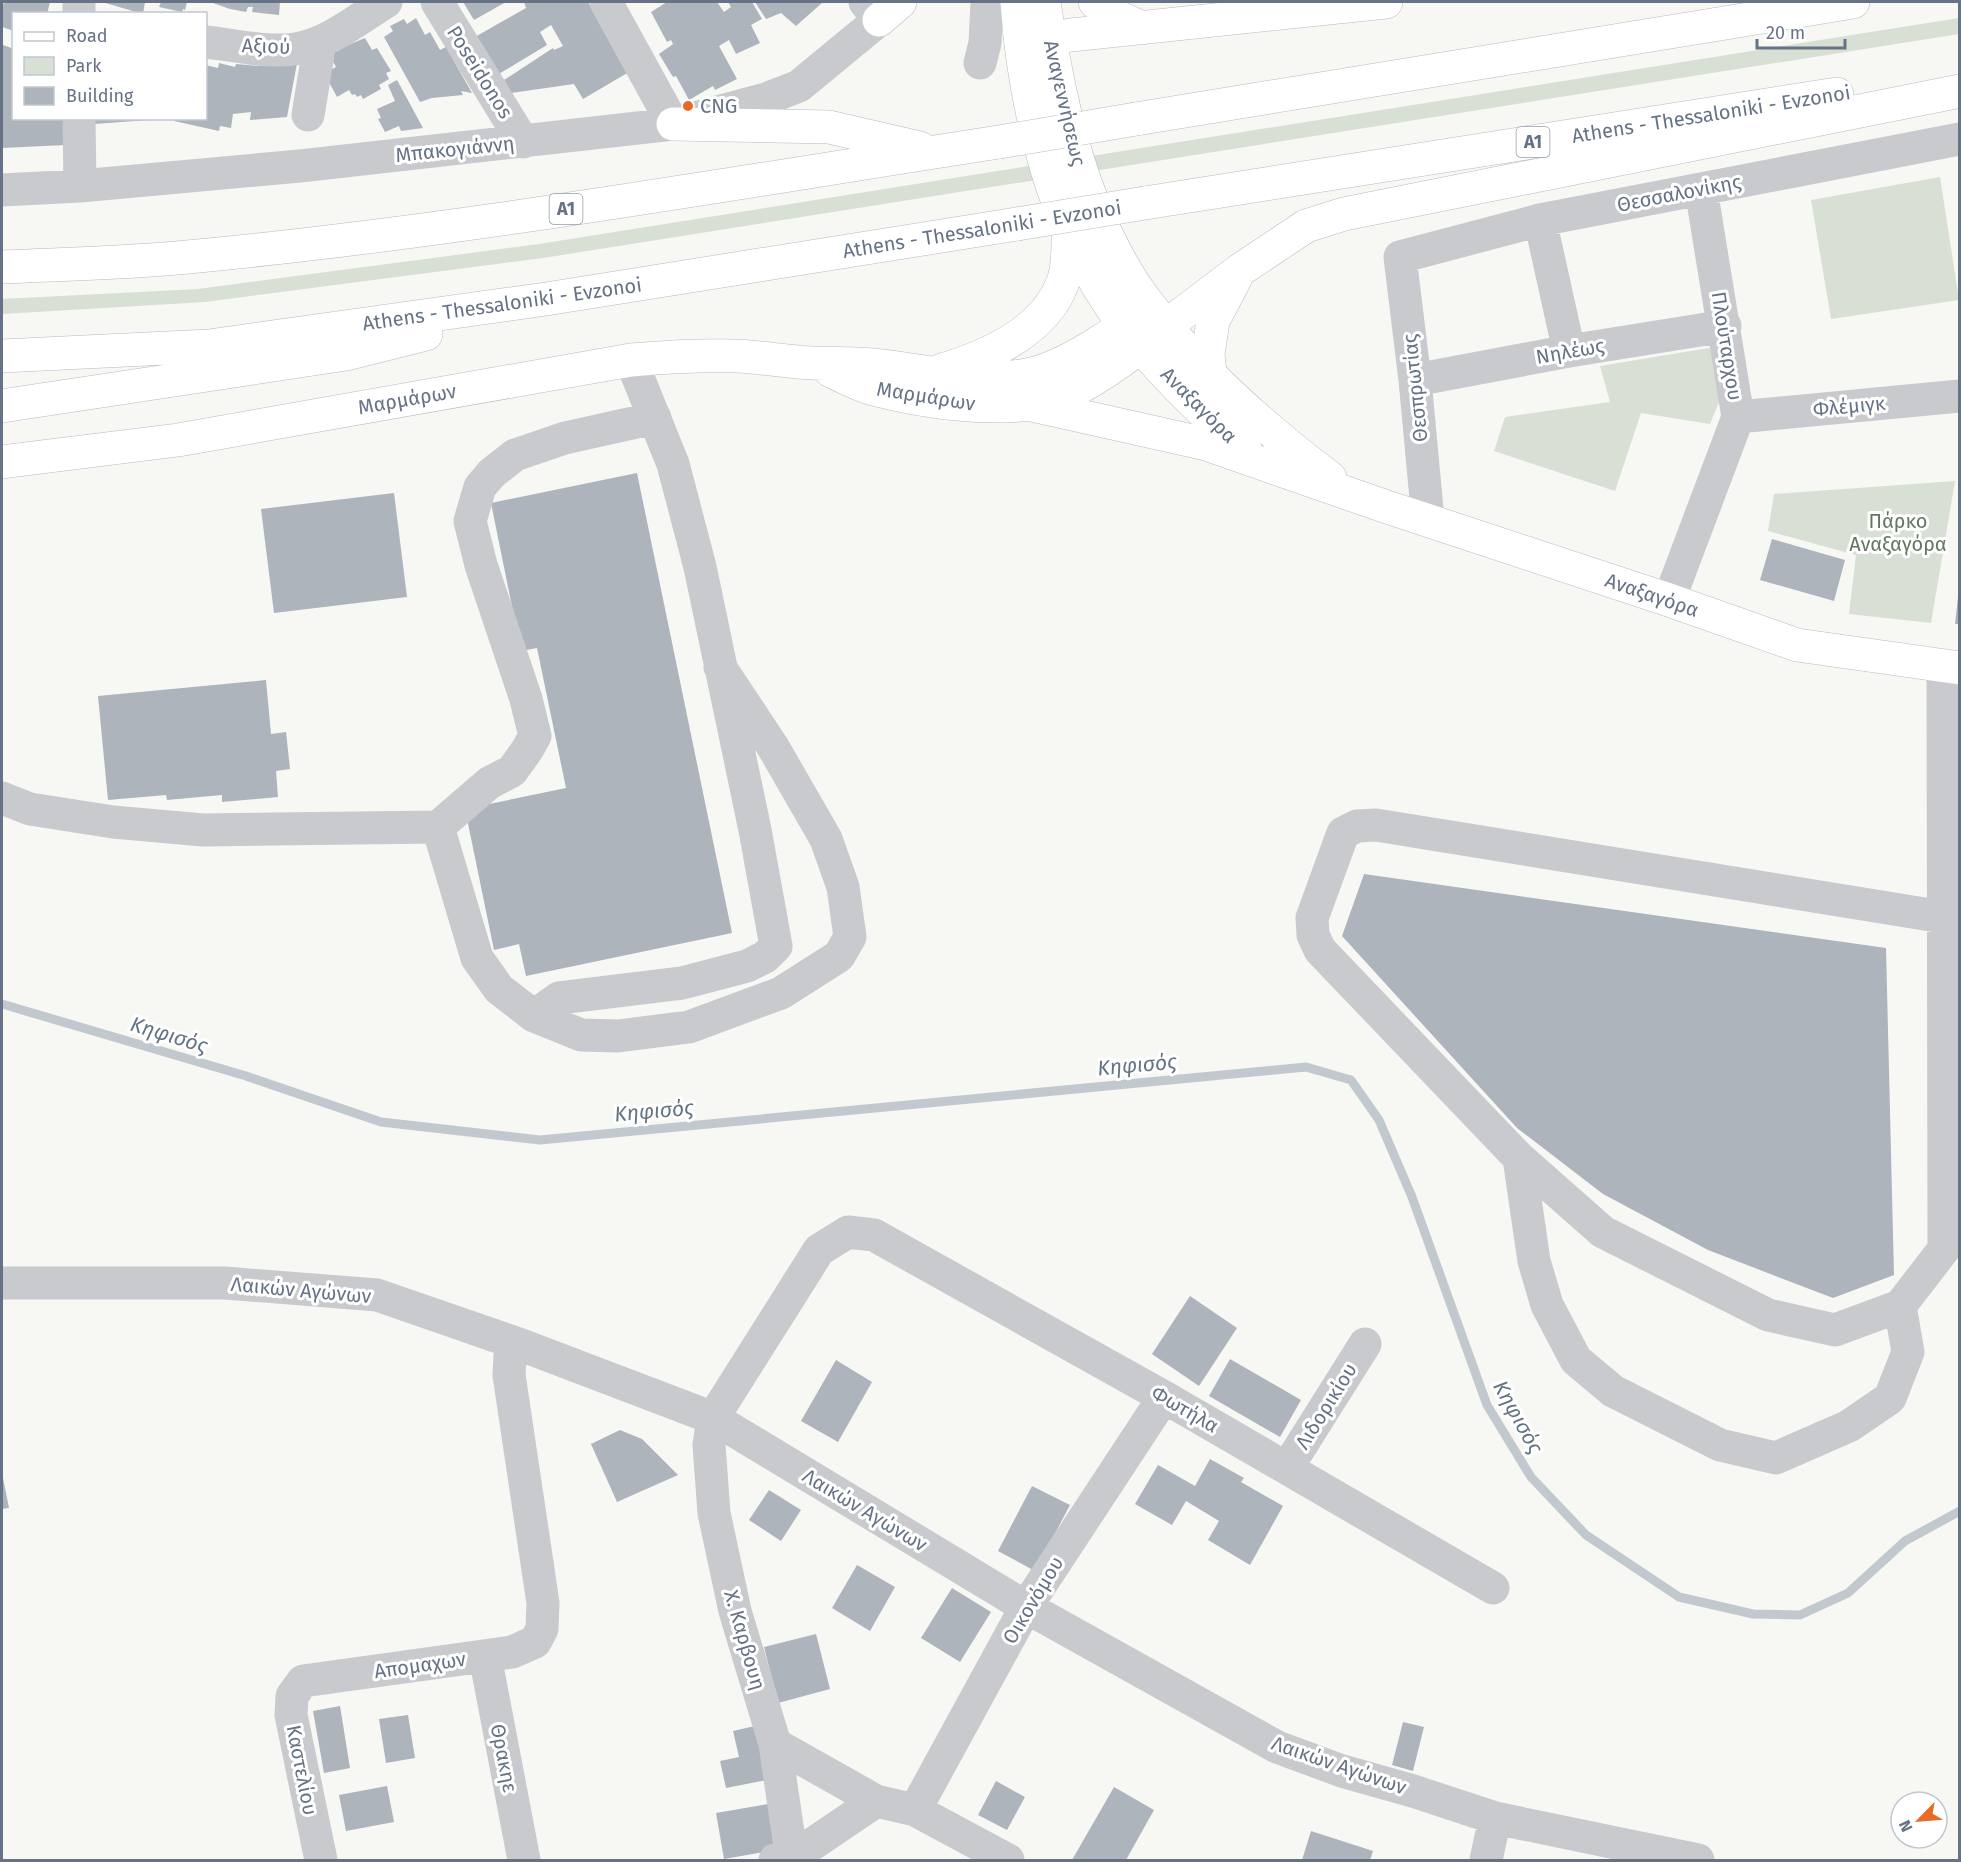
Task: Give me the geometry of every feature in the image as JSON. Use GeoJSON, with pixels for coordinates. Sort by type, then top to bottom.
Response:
{"type":"FeatureCollection","features":[{"type":"Feature","properties":{"kind":"main road","name":"Αναγεννήσεως"},"geometry":{"type":"LineString","coordinates":[[1017,2],[1035,40],[1083,178],[1145,326]]}},
{"type":"Feature","properties":{"kind":"main road","name":"Αναγεννήσεως"},"geometry":{"type":"LineString","coordinates":[[1044,2],[1035,40],[1029,97],[1040,148],[1068,226],[1098,287],[1145,326]]}},
{"type":"Feature","properties":{"kind":"main road"},"geometry":{"type":"LineString","coordinates":[[1095,2],[1114,15],[1142,28]]}},
{"type":"Feature","properties":{"kind":"main road"},"geometry":{"type":"LineString","coordinates":[[1035,40],[1386,2]]}},
{"type":"Feature","properties":{"kind":"main road","name":"Α1"},"geometry":{"type":"LineString","coordinates":[[2,267],[195,257],[355,239],[533,214],[999,142],[1853,2]]}},
{"type":"Feature","properties":{"kind":"main road","name":"Athens - Thessaloniki - Evzonoi"},"geometry":{"type":"LineString","coordinates":[[2,356],[209,346],[546,299],[1959,74]]}},
{"type":"Feature","properties":{"kind":"main road"},"geometry":{"type":"LineString","coordinates":[[1145,326],[1240,270],[1306,226],[1344,214],[1959,91]]}},
{"type":"Feature","properties":{"kind":"main road"},"geometry":{"type":"LineString","coordinates":[[673,124],[829,127],[936,151]]}},
{"type":"Feature","properties":{"kind":"main road"},"geometry":{"type":"LineString","coordinates":[[931,373],[966,363],[998,349],[1034,323],[1049,305],[1063,281],[1068,254],[1068,226]]}},
{"type":"Feature","properties":{"kind":"main road"},"geometry":{"type":"LineString","coordinates":[[1210,374],[1208,354],[1213,321],[1240,270]]}},
{"type":"Feature","properties":{"kind":"main road"},"geometry":{"type":"LineString","coordinates":[[2,406],[346,354],[546,299]]}},
{"type":"Feature","properties":{"kind":"main road","name":"Μαρμάρων"},"geometry":{"type":"LineString","coordinates":[[2,462],[178,440],[631,360],[686,356],[738,356],[813,363],[875,365],[977,378],[1026,375],[1049,370],[1145,326]]}},
{"type":"Feature","properties":{"kind":"main road","name":"Μαρμάρων"},"geometry":{"type":"LineString","coordinates":[[813,363],[868,387],[927,400],[974,406],[1027,404],[1055,398],[1082,386],[1145,326]]}},
{"type":"Feature","properties":{"kind":"main road","name":"Αναξαγόρα"},"geometry":{"type":"LineString","coordinates":[[1145,326],[1210,374],[1277,438],[1351,494]]}},
{"type":"Feature","properties":{"kind":"main road","name":"Αναξαγόρα"},"geometry":{"type":"LineString","coordinates":[[1145,326],[1187,396],[1258,462],[1797,645],[1951,667]]}},
{"type":"Feature","properties":{"kind":"main road"},"geometry":{"type":"LineString","coordinates":[[1027,404],[1206,444],[1258,462]]}},
{"type":"Feature","properties":{"kind":"street","name":"Αξιού"},"geometry":{"type":"LineString","coordinates":[[207,42],[265,49],[295,49],[320,42],[386,2]]}},
{"type":"Feature","properties":{"kind":"street","name":"Poseidonos"},"geometry":{"type":"LineString","coordinates":[[437,2],[524,142]]}},
{"type":"Feature","properties":{"kind":"street"},"geometry":{"type":"LineString","coordinates":[[606,2],[673,124]]}},
{"type":"Feature","properties":{"kind":"street"},"geometry":{"type":"LineString","coordinates":[[980,63],[985,43],[987,2]]}},
{"type":"Feature","properties":{"kind":"street","name":"Μπακογιάννη"},"geometry":{"type":"LineString","coordinates":[[5,188],[80,186],[300,166],[673,124],[766,99],[799,86],[881,8]]}},
{"type":"Feature","properties":{"kind":"street"},"geometry":{"type":"LineString","coordinates":[[308,115],[320,42]]}},
{"type":"Feature","properties":{"kind":"street"},"geometry":{"type":"LineString","coordinates":[[79,120],[80,186]]}},
{"type":"Feature","properties":{"kind":"street","name":"Θεσσαλονίκης"},"geometry":{"type":"LineString","coordinates":[[1400,257],[1540,220],[1959,139]]}},
{"type":"Feature","properties":{"kind":"street","name":"Πλούταρχου"},"geometry":{"type":"LineString","coordinates":[[1669,600],[1738,417],[1701,189]]}},
{"type":"Feature","properties":{"kind":"street"},"geometry":{"type":"LineString","coordinates":[[1540,220],[1569,351]]}},
{"type":"Feature","properties":{"kind":"street","name":"Θεσπρωτίας"},"geometry":{"type":"LineString","coordinates":[[1400,257],[1415,380],[1428,520]]}},
{"type":"Feature","properties":{"kind":"street","name":"Νηλέως"},"geometry":{"type":"LineString","coordinates":[[1415,380],[1569,351],[1725,326]]}},
{"type":"Feature","properties":{"kind":"street"},"geometry":{"type":"LineString","coordinates":[[534,1016],[559,998],[682,983],[747,966],[765,957],[776,946],[755,830],[700,567],[673,464],[631,360]]}},
{"type":"Feature","properties":{"kind":"street","name":"Φλέμιγκ"},"geometry":{"type":"LineString","coordinates":[[1738,417],[1959,396]]}},
{"type":"Feature","properties":{"kind":"street"},"geometry":{"type":"LineString","coordinates":[[2,798],[30,809],[113,822],[203,830],[438,827],[489,783],[512,771],[535,736],[526,699],[480,565],[470,520],[480,487],[492,473],[515,455],[565,438],[656,418]]}},
{"type":"Feature","properties":{"kind":"street"},"geometry":{"type":"LineString","coordinates":[[438,827],[477,958],[499,989],[534,1016],[581,1035],[618,1036],[689,1027],[781,993],[839,956],[850,938],[843,887],[826,839],[773,747],[720,667]]}},
{"type":"Feature","properties":{"kind":"street"},"geometry":{"type":"LineString","coordinates":[[1943,917],[1376,825],[1357,826],[1343,833],[1312,918],[1313,935],[1320,950],[1519,1158],[1603,1232],[1768,1315],[1835,1330],[1900,1306],[1952,1256],[1951,1012],[1943,917],[1951,667]]}},
{"type":"Feature","properties":{"kind":"street"},"geometry":{"type":"LineString","coordinates":[[1519,1158],[1534,1261],[1547,1305],[1576,1360],[1613,1391],[1720,1445],[1776,1458],[1849,1426],[1890,1398],[1908,1352],[1900,1306]]}},
{"type":"Feature","properties":{"kind":"street","name":"Φωτήλα"},"geometry":{"type":"LineString","coordinates":[[713,1418],[819,1250],[848,1232],[874,1235],[1164,1397],[1493,1588]]}},
{"type":"Feature","properties":{"kind":"street","name":"Λαικών Αγώνων"},"geometry":{"type":"LineString","coordinates":[[2,1283],[225,1283],[377,1295],[516,1343],[713,1418],[1026,1607],[1276,1747],[1342,1771],[1495,1818],[1625,1853],[1698,1860]]}},
{"type":"Feature","properties":{"kind":"street","name":"Απομαχων"},"geometry":{"type":"LineString","coordinates":[[303,1681],[512,1652],[535,1642],[542,1629],[543,1603],[509,1375],[510,1356],[516,1343]]}},
{"type":"Feature","properties":{"kind":"street","name":"Λιδορικίου"},"geometry":{"type":"LineString","coordinates":[[1287,1468],[1365,1344]]}},
{"type":"Feature","properties":{"kind":"street","name":"Οικονόμου"},"geometry":{"type":"LineString","coordinates":[[915,1810],[1026,1607],[1164,1397]]}},
{"type":"Feature","properties":{"kind":"street","name":"Χ. Καρβουη"},"geometry":{"type":"LineString","coordinates":[[713,1418],[709,1445],[714,1514],[735,1611],[775,1744],[786,1860]]}},
{"type":"Feature","properties":{"kind":"street","name":"Θρακηε"},"geometry":{"type":"LineString","coordinates":[[485,1656],[524,1860]]}},
{"type":"Feature","properties":{"kind":"street","name":"Καστελίου"},"geometry":{"type":"LineString","coordinates":[[303,1681],[292,1696],[291,1715],[321,1860]]}},
{"type":"Feature","properties":{"kind":"street"},"geometry":{"type":"LineString","coordinates":[[775,1744],[876,1801],[915,1810],[1008,1860]]}},
{"type":"Feature","properties":{"kind":"street"},"geometry":{"type":"LineString","coordinates":[[786,1860],[876,1801]]}},
{"type":"Feature","properties":{"kind":"street"},"geometry":{"type":"LineString","coordinates":[[1486,1860],[1495,1818]]}},
{"type":"Feature","properties":{"kind":"green space"},"geometry":{"type":"Polygon","coordinates":[[[1959,18],[1959,34],[543,258],[205,302],[2,314],[2,299],[198,289],[539,244],[1959,18]]]}},
{"type":"Feature","properties":{"kind":"green space"},"geometry":{"type":"Polygon","coordinates":[[[1940,177],[1959,300],[1831,319],[1811,200],[1940,177]]]}},
{"type":"Feature","properties":{"kind":"green space"},"geometry":{"type":"Polygon","coordinates":[[[1715,347],[1721,397],[1710,424],[1641,413],[1615,491],[1494,451],[1505,417],[1610,402],[1600,366],[1715,347]]]}},
{"type":"Feature","properties":{"kind":"green space","name":"Πάρκο Αναξαγόρα"},"geometry":{"type":"Polygon","coordinates":[[[1955,481],[1931,623],[1849,614],[1856,555],[1768,531],[1774,494],[1955,481]]]}},
{"type":"Feature","properties":{"kind":"building"},"geometry":{"type":"Polygon","coordinates":[[[5,2],[50,2],[48,12],[12,12],[12,30],[2,27],[2,3],[5,2]]]}},
{"type":"Feature","properties":{"kind":"building"},"geometry":{"type":"Polygon","coordinates":[[[102,2],[145,2],[143,12],[102,2]]]}},
{"type":"Feature","properties":{"kind":"building"},"geometry":{"type":"Polygon","coordinates":[[[161,2],[187,2],[182,12],[159,7],[161,2]]]}},
{"type":"Feature","properties":{"kind":"building"},"geometry":{"type":"Polygon","coordinates":[[[210,2],[280,2],[279,15],[252,12],[253,7],[248,7],[246,12],[230,9],[210,2]]]}},
{"type":"Feature","properties":{"kind":"building"},"geometry":{"type":"Polygon","coordinates":[[[463,2],[506,2],[474,20],[463,2]]]}},
{"type":"Feature","properties":{"kind":"building"},"geometry":{"type":"Polygon","coordinates":[[[524,2],[588,2],[629,72],[583,99],[574,84],[511,93],[504,80],[553,48],[554,50],[563,46],[551,25],[540,32],[547,45],[497,75],[475,37],[526,8],[524,2]]]}},
{"type":"Feature","properties":{"kind":"building"},"geometry":{"type":"Polygon","coordinates":[[[667,2],[717,2],[724,12],[731,7],[728,2],[752,2],[762,19],[751,25],[760,43],[736,54],[729,40],[719,46],[737,79],[715,90],[713,86],[689,100],[676,76],[673,77],[659,54],[673,44],[671,40],[667,42],[651,12],[667,2]]]}},
{"type":"Feature","properties":{"kind":"building"},"geometry":{"type":"Polygon","coordinates":[[[755,2],[823,2],[796,26],[781,13],[766,19],[755,2]]]}},
{"type":"Feature","properties":{"kind":"building"},"geometry":{"type":"Polygon","coordinates":[[[416,18],[425,35],[430,32],[440,50],[446,47],[472,93],[461,91],[463,95],[432,98],[420,102],[384,37],[393,31],[390,26],[404,19],[407,24],[416,18]]]}},
{"type":"Feature","properties":{"kind":"building"},"geometry":{"type":"Polygon","coordinates":[[[365,38],[372,50],[377,48],[391,71],[386,73],[389,79],[379,85],[381,89],[363,99],[361,95],[357,97],[355,94],[352,95],[349,90],[337,97],[324,73],[336,67],[327,51],[365,38]]]}},
{"type":"Feature","properties":{"kind":"building"},"geometry":{"type":"Polygon","coordinates":[[[3,45],[12,48],[12,120],[64,120],[65,145],[2,148],[3,45]]]}},
{"type":"Feature","properties":{"kind":"building"},"geometry":{"type":"Polygon","coordinates":[[[298,58],[287,117],[250,120],[251,112],[233,114],[231,128],[220,126],[219,131],[174,121],[207,120],[207,65],[218,68],[219,63],[235,67],[236,64],[258,66],[298,58]]]}},
{"type":"Feature","properties":{"kind":"building"},"geometry":{"type":"Polygon","coordinates":[[[397,80],[423,128],[401,131],[399,126],[385,132],[378,119],[381,118],[377,109],[395,101],[388,85],[397,80]]]}},
{"type":"Feature","properties":{"kind":"building"},"geometry":{"type":"Polygon","coordinates":[[[94,120],[149,120],[94,124],[94,120]]]}},
{"type":"Feature","properties":{"kind":"building"},"geometry":{"type":"Polygon","coordinates":[[[637,473],[732,933],[526,976],[519,944],[494,950],[465,809],[566,788],[537,648],[521,651],[491,503],[637,473]]]}},
{"type":"Feature","properties":{"kind":"building"},"geometry":{"type":"Polygon","coordinates":[[[394,493],[407,597],[274,613],[261,509],[394,493]]]}},
{"type":"Feature","properties":{"kind":"building"},"geometry":{"type":"Polygon","coordinates":[[[1772,539],[1845,560],[1834,601],[1760,580],[1772,539]]]}},
{"type":"Feature","properties":{"kind":"building"},"geometry":{"type":"Polygon","coordinates":[[[1958,597],[1959,624],[1955,624],[1958,597]]]}},
{"type":"Feature","properties":{"kind":"building"},"geometry":{"type":"Polygon","coordinates":[[[266,680],[271,734],[286,732],[290,769],[276,771],[278,797],[222,802],[222,795],[167,800],[166,795],[108,800],[98,696],[266,680]]]}},
{"type":"Feature","properties":{"kind":"building"},"geometry":{"type":"Polygon","coordinates":[[[1364,874],[1886,948],[1894,1275],[1833,1298],[1708,1250],[1603,1194],[1517,1128],[1342,936],[1364,874]]]}},
{"type":"Feature","properties":{"kind":"building"},"geometry":{"type":"Polygon","coordinates":[[[1190,1296],[1237,1328],[1199,1386],[1152,1354],[1190,1296]]]}},
{"type":"Feature","properties":{"kind":"building"},"geometry":{"type":"Polygon","coordinates":[[[1230,1359],[1301,1400],[1280,1437],[1209,1396],[1230,1359]]]}},
{"type":"Feature","properties":{"kind":"building"},"geometry":{"type":"Polygon","coordinates":[[[836,1360],[872,1382],[838,1442],[801,1421],[836,1360]]]}},
{"type":"Feature","properties":{"kind":"building"},"geometry":{"type":"Polygon","coordinates":[[[620,1430],[642,1439],[678,1475],[617,1502],[591,1444],[620,1430]]]}},
{"type":"Feature","properties":{"kind":"building"},"geometry":{"type":"Polygon","coordinates":[[[1210,1459],[1244,1478],[1241,1482],[1283,1506],[1250,1565],[1208,1540],[1219,1521],[1186,1501],[1172,1525],[1135,1504],[1158,1465],[1195,1486],[1210,1459]]]}},
{"type":"Feature","properties":{"kind":"building"},"geometry":{"type":"Polygon","coordinates":[[[2,1473],[9,1508],[2,1509],[2,1473]]]}},
{"type":"Feature","properties":{"kind":"building"},"geometry":{"type":"Polygon","coordinates":[[[1032,1486],[1070,1505],[1035,1571],[998,1551],[1032,1486]]]}},
{"type":"Feature","properties":{"kind":"building"},"geometry":{"type":"Polygon","coordinates":[[[769,1490],[801,1510],[781,1541],[749,1520],[769,1490]]]}},
{"type":"Feature","properties":{"kind":"building"},"geometry":{"type":"Polygon","coordinates":[[[857,1565],[895,1587],[870,1631],[832,1608],[857,1565]]]}},
{"type":"Feature","properties":{"kind":"building"},"geometry":{"type":"Polygon","coordinates":[[[952,1588],[991,1612],[960,1662],[921,1638],[952,1588]]]}},
{"type":"Feature","properties":{"kind":"building"},"geometry":{"type":"Polygon","coordinates":[[[816,1634],[830,1689],[778,1703],[764,1647],[816,1634]]]}},
{"type":"Feature","properties":{"kind":"building"},"geometry":{"type":"Polygon","coordinates":[[[340,1706],[350,1768],[324,1773],[313,1711],[340,1706]]]}},
{"type":"Feature","properties":{"kind":"building"},"geometry":{"type":"Polygon","coordinates":[[[408,1715],[415,1758],[386,1763],[379,1719],[408,1715]]]}},
{"type":"Feature","properties":{"kind":"building"},"geometry":{"type":"Polygon","coordinates":[[[1403,1722],[1424,1727],[1413,1771],[1392,1765],[1403,1722]]]}},
{"type":"Feature","properties":{"kind":"building"},"geometry":{"type":"Polygon","coordinates":[[[755,1726],[767,1780],[726,1788],[720,1761],[739,1757],[733,1731],[755,1726]]]}},
{"type":"Feature","properties":{"kind":"building"},"geometry":{"type":"Polygon","coordinates":[[[996,1781],[1025,1797],[1007,1830],[978,1815],[996,1781]]]}},
{"type":"Feature","properties":{"kind":"building"},"geometry":{"type":"Polygon","coordinates":[[[387,1786],[394,1822],[346,1831],[339,1795],[387,1786]]]}},
{"type":"Feature","properties":{"kind":"building"},"geometry":{"type":"Polygon","coordinates":[[[1114,1787],[1154,1810],[1126,1860],[1072,1860],[1114,1787]]]}},
{"type":"Feature","properties":{"kind":"building"},"geometry":{"type":"Polygon","coordinates":[[[774,1803],[782,1849],[724,1859],[716,1813],[774,1803]]]}},
{"type":"Feature","properties":{"kind":"building"},"geometry":{"type":"Polygon","coordinates":[[[1311,1831],[1373,1851],[1370,1860],[1302,1860],[1311,1831]]]}},
{"type":"Feature","properties":{"kind":"waterway","name":"Κηφισός"},"geometry":{"type":"LineString","coordinates":[[2,1004],[246,1076],[381,1122],[540,1140],[1306,1067],[1351,1080],[1379,1120],[1412,1197],[1487,1405],[1531,1477],[1586,1535],[1679,1597],[1753,1614],[1800,1615],[1848,1593],[1905,1541],[1960,1511]]}},
{"type":"Feature","properties":{"kind":"place","name":"CNG"},"geometry":{"type":"Point","coordinates":[688,106]}}]}
